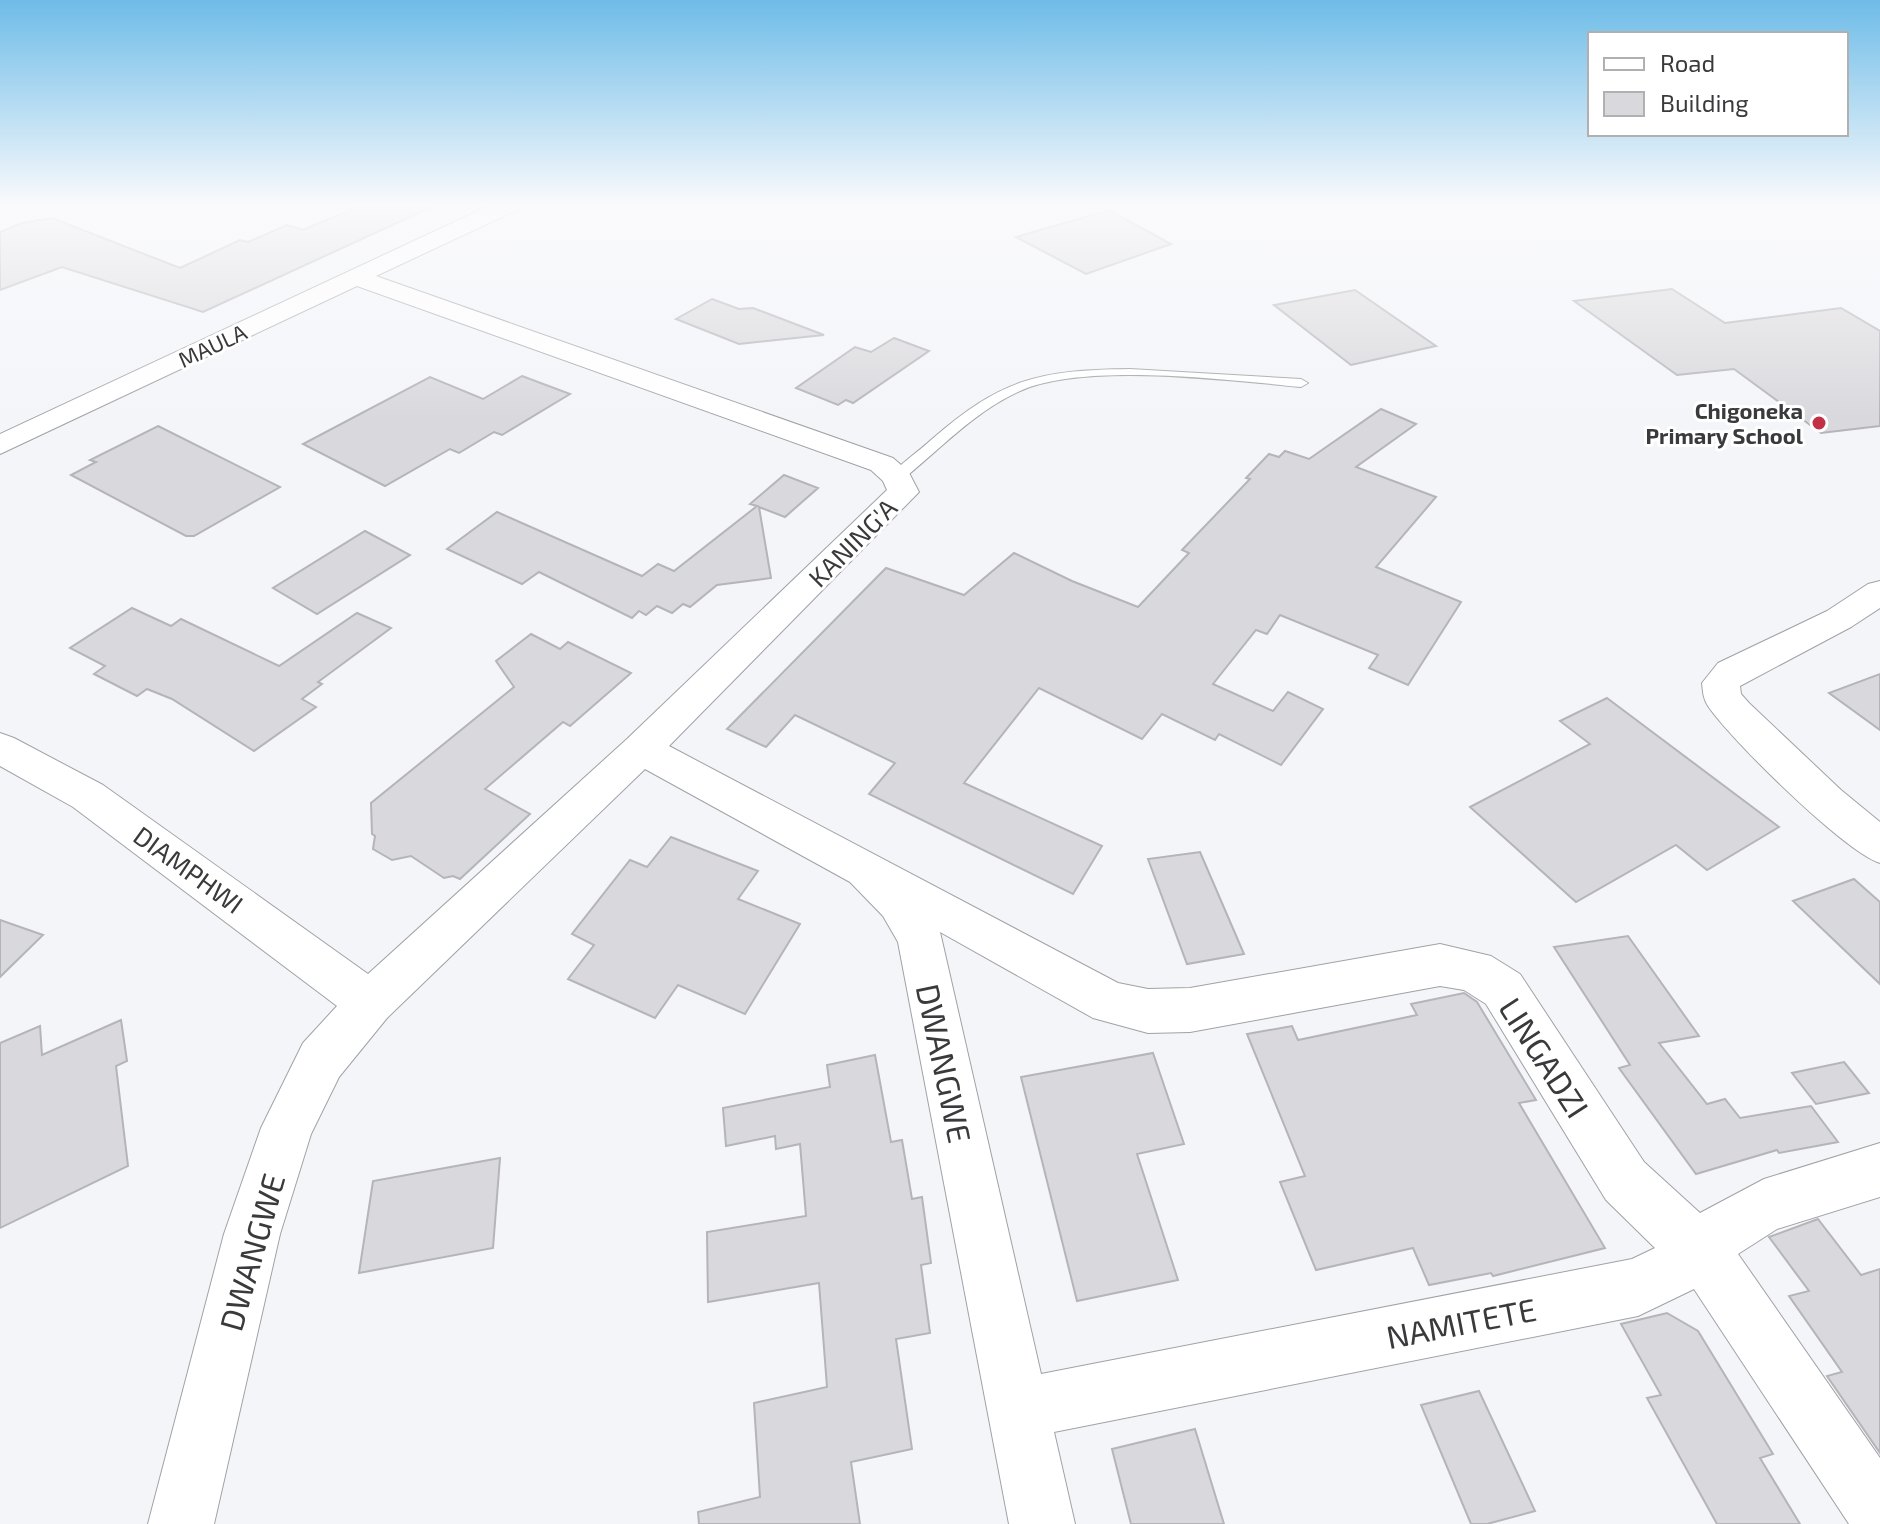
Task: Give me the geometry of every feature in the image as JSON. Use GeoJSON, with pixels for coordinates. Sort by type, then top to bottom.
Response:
{"type":"FeatureCollection","features":[{"type":"Feature","properties":{"kind":"street","name":"MAULA"},"geometry":{"type":"LineString","coordinates":[[0,445],[359,275]]}},
{"type":"Feature","properties":{"kind":"street","name":"KANING'A"},"geometry":{"type":"LineString","coordinates":[[355,277],[882,464],[897,477],[903,492],[641,749],[370,1003]]}},
{"type":"Feature","properties":{"kind":"street"},"geometry":{"type":"LineString","coordinates":[[1880,592],[1839,619],[1731,672],[1721,683],[1722,697],[1735,713],[1826,801],[1880,846]]}},
{"type":"Feature","properties":{"kind":"street","name":"DIAMPHWI"},"geometry":{"type":"LineString","coordinates":[[0,748],[88,796],[370,1003]]}},
{"type":"Feature","properties":{"kind":"street","name":"DWANGWE"},"geometry":{"type":"LineString","coordinates":[[641,749],[865,869],[899,903],[920,939],[1042,1524]]}},
{"type":"Feature","properties":{"kind":"street","name":"LINGADZI"},"geometry":{"type":"LineString","coordinates":[[865,869],[1110,1003],[1148,1011],[1190,1010],[1440,965],[1474,971],[1503,989],[1625,1181],[1661,1217],[1702,1250],[1880,1514]]}},
{"type":"Feature","properties":{"kind":"street","name":"DWANGWE"},"geometry":{"type":"LineString","coordinates":[[181,1524],[252,1234],[287,1128],[321,1060],[370,1003]]}},
{"type":"Feature","properties":{"kind":"street","name":"NAMITETE"},"geometry":{"type":"LineString","coordinates":[[1017,1409],[1638,1287],[1702,1250],[1721,1232],[1764,1206],[1880,1170]]}},
{"type":"Feature","properties":{"kind":"lane"},"geometry":{"type":"LineString","coordinates":[[897,477],[991,401],[1013,388],[1037,380],[1065,375],[1166,371],[1301,383]]}},
{"type":"Feature","properties":{"kind":"building"},"geometry":{"type":"Polygon","coordinates":[[[0,275],[40,275],[0,290],[0,275]]]}},
{"type":"Feature","properties":{"kind":"building"},"geometry":{"type":"Polygon","coordinates":[[[87,275],[283,275],[203,312],[87,275]]]}},
{"type":"Feature","properties":{"kind":"building"},"geometry":{"type":"Polygon","coordinates":[[[1672,289],[1725,323],[1841,308],[1880,331],[1880,426],[1821,433],[1734,369],[1677,375],[1574,301],[1672,289]]]}},
{"type":"Feature","properties":{"kind":"building"},"geometry":{"type":"Polygon","coordinates":[[[1355,290],[1436,346],[1351,365],[1274,305],[1355,290]]]}},
{"type":"Feature","properties":{"kind":"building"},"geometry":{"type":"Polygon","coordinates":[[[712,299],[739,309],[753,308],[824,335],[739,344],[676,319],[712,299]]]}},
{"type":"Feature","properties":{"kind":"building"},"geometry":{"type":"Polygon","coordinates":[[[894,338],[929,351],[853,403],[846,400],[838,405],[796,388],[855,347],[871,352],[894,338]]]}},
{"type":"Feature","properties":{"kind":"building"},"geometry":{"type":"Polygon","coordinates":[[[522,376],[570,394],[502,435],[494,432],[459,453],[450,449],[385,486],[303,444],[430,377],[483,399],[522,376]]]}},
{"type":"Feature","properties":{"kind":"building"},"geometry":{"type":"Polygon","coordinates":[[[1381,409],[1416,424],[1356,467],[1436,497],[1376,567],[1461,602],[1408,685],[1369,668],[1378,655],[1280,615],[1267,634],[1256,630],[1213,684],[1273,711],[1288,692],[1323,709],[1281,765],[1219,734],[1215,740],[1162,714],[1142,739],[1039,688],[964,783],[1102,846],[1073,894],[869,794],[895,763],[795,715],[766,747],[727,729],[886,568],[964,595],[1014,553],[1072,581],[1138,607],[1189,553],[1182,550],[1250,479],[1246,478],[1269,454],[1279,457],[1285,451],[1309,459],[1381,409]]]}},
{"type":"Feature","properties":{"kind":"building"},"geometry":{"type":"Polygon","coordinates":[[[158,426],[280,487],[194,536],[186,536],[71,475],[96,462],[90,460],[158,426]]]}},
{"type":"Feature","properties":{"kind":"building"},"geometry":{"type":"Polygon","coordinates":[[[784,475],[818,488],[785,517],[759,507],[771,578],[717,585],[690,607],[683,604],[672,613],[657,606],[646,615],[639,611],[632,618],[539,572],[522,584],[447,549],[497,512],[642,576],[658,564],[674,571],[757,506],[750,504],[784,475]]]}},
{"type":"Feature","properties":{"kind":"building"},"geometry":{"type":"Polygon","coordinates":[[[365,531],[410,555],[317,614],[273,588],[365,531]]]}},
{"type":"Feature","properties":{"kind":"building"},"geometry":{"type":"Polygon","coordinates":[[[132,608],[171,626],[181,619],[279,666],[357,613],[391,628],[318,682],[322,684],[302,699],[316,707],[254,751],[172,699],[147,689],[137,696],[94,674],[105,666],[70,648],[132,608]]]}},
{"type":"Feature","properties":{"kind":"building"},"geometry":{"type":"Polygon","coordinates":[[[531,634],[560,649],[568,642],[631,673],[570,726],[563,722],[485,789],[530,814],[460,879],[453,876],[444,878],[411,856],[392,860],[373,849],[375,836],[372,834],[371,803],[514,687],[496,661],[531,634]]]}},
{"type":"Feature","properties":{"kind":"building"},"geometry":{"type":"Polygon","coordinates":[[[1880,674],[1880,730],[1829,693],[1880,674]]]}},
{"type":"Feature","properties":{"kind":"building"},"geometry":{"type":"Polygon","coordinates":[[[1607,698],[1779,827],[1707,870],[1676,845],[1576,902],[1470,807],[1590,744],[1560,721],[1607,698]]]}},
{"type":"Feature","properties":{"kind":"building"},"geometry":{"type":"Polygon","coordinates":[[[671,837],[758,871],[738,899],[800,924],[745,1014],[678,985],[655,1018],[568,979],[594,945],[572,934],[630,860],[647,867],[671,837]]]}},
{"type":"Feature","properties":{"kind":"building"},"geometry":{"type":"Polygon","coordinates":[[[1200,852],[1244,954],[1187,964],[1148,859],[1200,852]]]}},
{"type":"Feature","properties":{"kind":"building"},"geometry":{"type":"Polygon","coordinates":[[[1854,879],[1880,902],[1880,984],[1793,901],[1854,879]]]}},
{"type":"Feature","properties":{"kind":"building"},"geometry":{"type":"Polygon","coordinates":[[[0,920],[43,935],[0,977],[0,920]]]}},
{"type":"Feature","properties":{"kind":"building"},"geometry":{"type":"Polygon","coordinates":[[[1628,936],[1699,1036],[1659,1043],[1707,1104],[1725,1099],[1740,1118],[1811,1106],[1838,1142],[1779,1153],[1777,1150],[1696,1174],[1619,1068],[1630,1065],[1554,947],[1628,936]]]}},
{"type":"Feature","properties":{"kind":"building"},"geometry":{"type":"Polygon","coordinates":[[[1464,993],[1477,1002],[1536,1100],[1519,1103],[1605,1248],[1493,1276],[1491,1273],[1429,1285],[1413,1248],[1316,1270],[1280,1182],[1305,1176],[1247,1034],[1292,1026],[1298,1040],[1417,1015],[1411,1004],[1464,993]]]}},
{"type":"Feature","properties":{"kind":"building"},"geometry":{"type":"Polygon","coordinates":[[[121,1020],[127,1061],[116,1066],[128,1166],[0,1228],[0,1043],[40,1026],[42,1055],[121,1020]]]}},
{"type":"Feature","properties":{"kind":"building"},"geometry":{"type":"Polygon","coordinates":[[[1153,1053],[1184,1144],[1137,1154],[1178,1280],[1077,1301],[1021,1077],[1153,1053]]]}},
{"type":"Feature","properties":{"kind":"building"},"geometry":{"type":"Polygon","coordinates":[[[875,1055],[891,1142],[902,1140],[912,1199],[922,1197],[931,1263],[921,1265],[930,1333],[896,1339],[912,1449],[851,1462],[860,1524],[699,1524],[698,1512],[760,1497],[754,1403],[827,1387],[819,1283],[708,1302],[707,1232],[806,1216],[800,1144],[776,1149],[775,1136],[726,1146],[723,1108],[830,1087],[827,1065],[875,1055]]]}},
{"type":"Feature","properties":{"kind":"building"},"geometry":{"type":"Polygon","coordinates":[[[1844,1062],[1869,1093],[1816,1104],[1792,1073],[1844,1062]]]}},
{"type":"Feature","properties":{"kind":"building"},"geometry":{"type":"Polygon","coordinates":[[[500,1158],[493,1248],[359,1273],[373,1181],[500,1158]]]}},
{"type":"Feature","properties":{"kind":"building"},"geometry":{"type":"Polygon","coordinates":[[[1818,1219],[1861,1275],[1880,1269],[1880,1453],[1827,1376],[1842,1372],[1789,1296],[1809,1291],[1769,1237],[1818,1219]]]}},
{"type":"Feature","properties":{"kind":"building"},"geometry":{"type":"Polygon","coordinates":[[[1667,1313],[1698,1331],[1773,1454],[1760,1458],[1800,1524],[1717,1524],[1647,1398],[1661,1395],[1621,1324],[1667,1313]]]}},
{"type":"Feature","properties":{"kind":"building"},"geometry":{"type":"Polygon","coordinates":[[[1479,1391],[1535,1511],[1487,1524],[1471,1524],[1421,1405],[1479,1391]]]}},
{"type":"Feature","properties":{"kind":"building"},"geometry":{"type":"Polygon","coordinates":[[[1195,1429],[1224,1524],[1131,1524],[1112,1449],[1195,1429]]]}},
{"type":"Feature","properties":{"kind":"place","name":"Chigoneka Primary School"},"geometry":{"type":"Point","coordinates":[1819,423]}}]}
